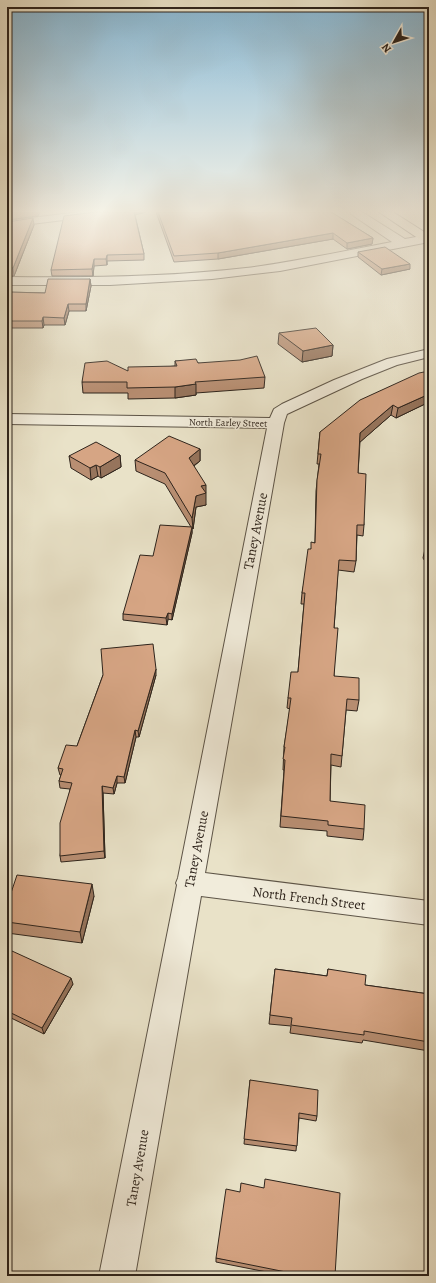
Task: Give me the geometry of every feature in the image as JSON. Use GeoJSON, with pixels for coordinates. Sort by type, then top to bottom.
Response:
{"type":"FeatureCollection","features":[{"type":"Feature","properties":{"kind":"street"},"geometry":{"type":"LineString","coordinates":[[7,281],[138,280],[236,272]]}},
{"type":"Feature","properties":{"kind":"street","name":"North Earley Street"},"geometry":{"type":"LineString","coordinates":[[7,419],[276,423],[280,412],[288,407],[356,375],[400,359],[429,353]]}},
{"type":"Feature","properties":{"kind":"street","name":"Taney Avenue"},"geometry":{"type":"LineString","coordinates":[[117,1276],[276,423]]}},
{"type":"Feature","properties":{"kind":"street","name":"North French Street"},"geometry":{"type":"LineString","coordinates":[[190,883],[429,913]]}},
{"type":"Feature","properties":{"kind":"building"},"geometry":{"type":"Polygon","coordinates":[[[48,279],[90,279],[86,304],[68,304],[64,318],[43,317],[42,321],[7,321],[7,292],[45,293],[48,279]]]}},
{"type":"Feature","properties":{"kind":"building"},"geometry":{"type":"Polygon","coordinates":[[[316,328],[333,345],[303,351],[279,333],[316,328]]]}},
{"type":"Feature","properties":{"kind":"building"},"geometry":{"type":"Polygon","coordinates":[[[257,356],[265,377],[195,382],[196,384],[175,387],[127,388],[127,382],[82,382],[85,363],[107,361],[128,371],[128,367],[177,366],[175,361],[196,359],[198,363],[240,360],[257,356]]]}},
{"type":"Feature","properties":{"kind":"building"},"geometry":{"type":"Polygon","coordinates":[[[429,371],[429,396],[427,395],[398,408],[393,405],[360,433],[358,473],[366,474],[364,525],[357,525],[356,561],[339,560],[334,628],[338,628],[334,676],[359,678],[359,700],[347,699],[342,756],[331,754],[330,801],[365,805],[364,829],[328,825],[328,821],[281,816],[285,760],[283,759],[291,698],[288,698],[291,672],[298,672],[305,593],[302,593],[308,549],[311,549],[311,542],[315,543],[317,480],[321,454],[318,454],[320,432],[360,400],[419,373],[429,371]]]}},
{"type":"Feature","properties":{"kind":"building"},"geometry":{"type":"Polygon","coordinates":[[[169,436],[200,449],[189,458],[206,485],[201,486],[206,493],[196,496],[192,518],[165,473],[135,460],[169,436]]]}},
{"type":"Feature","properties":{"kind":"building"},"geometry":{"type":"Polygon","coordinates":[[[96,442],[120,455],[100,467],[96,465],[90,468],[69,456],[96,442]]]}},
{"type":"Feature","properties":{"kind":"building"},"geometry":{"type":"Polygon","coordinates":[[[160,525],[192,527],[172,614],[168,613],[166,618],[123,614],[140,555],[153,556],[160,525]]]}},
{"type":"Feature","properties":{"kind":"building"},"geometry":{"type":"Polygon","coordinates":[[[425,549],[429,550],[429,556],[425,549]]]}},
{"type":"Feature","properties":{"kind":"building"},"geometry":{"type":"Polygon","coordinates":[[[153,644],[156,669],[138,731],[135,730],[124,777],[117,776],[113,788],[102,786],[104,851],[60,856],[60,823],[72,783],[59,781],[63,769],[58,768],[66,745],[77,746],[103,675],[101,649],[153,644]]]}},
{"type":"Feature","properties":{"kind":"building"},"geometry":{"type":"Polygon","coordinates":[[[17,875],[92,884],[80,932],[7,922],[7,905],[17,875]]]}},
{"type":"Feature","properties":{"kind":"building"},"geometry":{"type":"Polygon","coordinates":[[[12,951],[71,978],[42,1028],[7,1011],[7,958],[12,951]]]}},
{"type":"Feature","properties":{"kind":"building"},"geometry":{"type":"Polygon","coordinates":[[[275,969],[327,976],[328,969],[366,975],[365,985],[429,994],[429,1042],[364,1031],[364,1035],[291,1025],[292,1018],[270,1015],[275,969]]]}},
{"type":"Feature","properties":{"kind":"building"},"geometry":{"type":"Polygon","coordinates":[[[250,1080],[318,1090],[317,1116],[299,1113],[297,1146],[244,1139],[250,1080]]]}},
{"type":"Feature","properties":{"kind":"building"},"geometry":{"type":"Polygon","coordinates":[[[265,1179],[340,1193],[335,1276],[306,1276],[216,1258],[226,1189],[240,1192],[241,1183],[264,1188],[265,1179]]]}}]}
